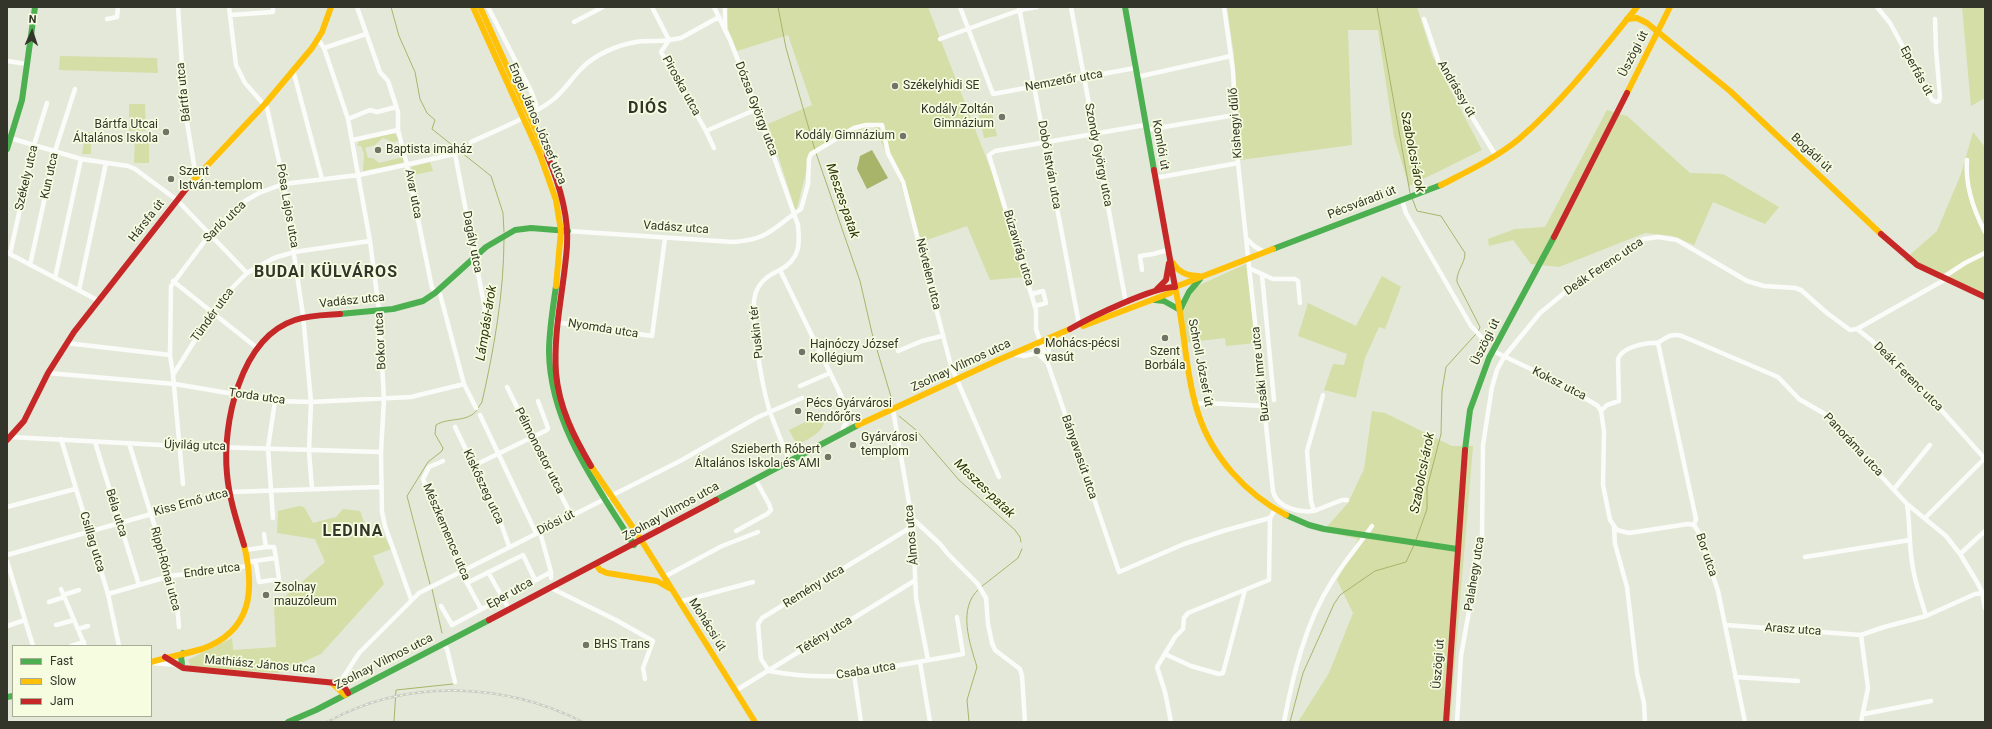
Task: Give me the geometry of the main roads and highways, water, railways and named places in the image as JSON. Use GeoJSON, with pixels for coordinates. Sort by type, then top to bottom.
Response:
{"type":"FeatureCollection","features":[{"type":"Feature","properties":{"kind":"main road"},"geometry":{"type":"LineString","coordinates":[[7,149],[22,100],[35,7]]}},
{"type":"Feature","properties":{"kind":"main road","name":"Hársfa út"},"geometry":{"type":"LineString","coordinates":[[8,438],[24,421],[48,373],[66,343],[196,177],[265,104],[318,39],[331,7]]}},
{"type":"Feature","properties":{"kind":"main road","name":"Engel János József utca"},"geometry":{"type":"LineString","coordinates":[[473,7],[559,188],[565,231],[555,322],[555,361],[562,407],[575,436],[634,545]]}},
{"type":"Feature","properties":{"kind":"main road","name":"Engel János József utca"},"geometry":{"type":"LineString","coordinates":[[480,7],[526,116]]}},
{"type":"Feature","properties":{"kind":"main road","name":"Komlói út"},"geometry":{"type":"LineString","coordinates":[[1125,7],[1175,287]]}},
{"type":"Feature","properties":{"kind":"main road","name":"Pécsváradi út"},"geometry":{"type":"LineString","coordinates":[[1175,287],[1402,200],[1464,174],[1496,156],[1530,129],[1573,86],[1637,7]]}},
{"type":"Feature","properties":{"kind":"main road","name":"Üszögi út"},"geometry":{"type":"LineString","coordinates":[[1446,722],[1457,549],[1468,420],[1478,387],[1493,352],[1560,227],[1670,7]]}},
{"type":"Feature","properties":{"kind":"main road","name":"Bogádi út"},"geometry":{"type":"LineString","coordinates":[[1627,19],[1640,19],[1658,31],[1730,91],[1908,259],[1922,270],[1985,297]]}},
{"type":"Feature","properties":{"kind":"main road","name":"Vadász utca"},"geometry":{"type":"LineString","coordinates":[[152,662],[215,643],[230,632],[240,621],[246,609],[249,594],[247,564],[245,550],[230,492],[226,466],[226,446],[235,394],[244,368],[257,348],[284,325],[303,318],[410,306],[431,297],[475,257],[506,235],[527,228],[565,231]]}},
{"type":"Feature","properties":{"kind":"main road"},"geometry":{"type":"LineString","coordinates":[[1170,257],[1179,272],[1189,276],[1203,276]]}},
{"type":"Feature","properties":{"kind":"main road"},"geometry":{"type":"LineString","coordinates":[[1151,293],[1161,286],[1166,280],[1170,257]]}},
{"type":"Feature","properties":{"kind":"main road"},"geometry":{"type":"LineString","coordinates":[[1152,300],[1164,301],[1180,310],[1189,292],[1203,276]]}},
{"type":"Feature","properties":{"kind":"main road","name":"Zsolnay Vilmos utca"},"geometry":{"type":"LineString","coordinates":[[1069,330],[1126,303],[1169,287],[1175,287]]}},
{"type":"Feature","properties":{"kind":"main road","name":"Zsolnay Vilmos utca"},"geometry":{"type":"LineString","coordinates":[[288,722],[346,694],[596,565],[856,426],[1012,354],[1069,330],[1152,300],[1170,292],[1175,287]]}},
{"type":"Feature","properties":{"kind":"main road","name":"Schroll József út"},"geometry":{"type":"LineString","coordinates":[[1175,287],[1180,310],[1188,369],[1196,404],[1208,436],[1224,462],[1245,486],[1276,508],[1303,522],[1320,528],[1457,549]]}},
{"type":"Feature","properties":{"kind":"main road","name":"Engel János József utca"},"geometry":{"type":"LineString","coordinates":[[608,497],[641,540]]}},
{"type":"Feature","properties":{"kind":"main road","name":"Mohácsi út"},"geometry":{"type":"LineString","coordinates":[[641,540],[755,722]]}},
{"type":"Feature","properties":{"kind":"main road"},"geometry":{"type":"LineString","coordinates":[[596,565],[600,570],[607,573],[657,581],[671,589]]}},
{"type":"Feature","properties":{"kind":"main road"},"geometry":{"type":"LineString","coordinates":[[651,580],[662,575]]}},
{"type":"Feature","properties":{"kind":"main road"},"geometry":{"type":"LineString","coordinates":[[179,665],[183,653]]}},
{"type":"Feature","properties":{"kind":"main road","name":"Mathiász János utca"},"geometry":{"type":"LineString","coordinates":[[174,656],[179,665]]}},
{"type":"Feature","properties":{"kind":"main road","name":"Mathiász János utca"},"geometry":{"type":"LineString","coordinates":[[165,658],[188,669],[330,682],[339,684],[346,694]]}},
{"type":"Feature","properties":{"kind":"main road","name":"Mathiász János utca"},"geometry":{"type":"LineString","coordinates":[[330,682],[346,694]]}},
{"type":"Feature","properties":{"kind":"waterway","name":"Lámpási-árok"},"geometry":{"type":"LineString","coordinates":[[391,7],[399,36],[415,72],[420,99],[427,113],[435,120],[432,129],[491,176],[503,213],[504,232]]}},
{"type":"Feature","properties":{"kind":"waterway","name":"Meszes-patak"},"geometry":{"type":"LineString","coordinates":[[778,7],[786,48],[815,150]]}},
{"type":"Feature","properties":{"kind":"waterway","name":"Szabolcsi-árok"},"geometry":{"type":"LineString","coordinates":[[1377,7],[1410,193]]}},
{"type":"Feature","properties":{"kind":"waterway","name":"Meszes-patak"},"geometry":{"type":"LineString","coordinates":[[816,153],[860,281],[872,333],[892,400]]}},
{"type":"Feature","properties":{"kind":"waterway","name":"Szabolcsi-árok"},"geometry":{"type":"LineString","coordinates":[[1412,198],[1417,211],[1441,216],[1465,253],[1457,282],[1480,327],[1478,332]]}},
{"type":"Feature","properties":{"kind":"waterway","name":"Lámpási-árok"},"geometry":{"type":"LineString","coordinates":[[478,408],[482,402],[498,321],[504,259],[504,238]]}},
{"type":"Feature","properties":{"kind":"waterway","name":"Szabolcsi-árok"},"geometry":{"type":"LineString","coordinates":[[1416,540],[1427,509],[1427,488],[1441,434],[1442,391],[1446,367],[1476,334]]}},
{"type":"Feature","properties":{"kind":"waterway","name":"Lámpási-árok"},"geometry":{"type":"LineString","coordinates":[[430,584],[407,496],[428,462],[442,451],[443,448],[435,434],[436,425],[446,421],[468,417],[477,410]]}},
{"type":"Feature","properties":{"kind":"waterway","name":"Meszes-patak"},"geometry":{"type":"LineString","coordinates":[[899,416],[916,430],[959,480],[1015,530],[1020,537],[1021,542]]}},
{"type":"Feature","properties":{"kind":"waterway","name":"Szabolcsi-árok"},"geometry":{"type":"LineString","coordinates":[[1290,722],[1303,673],[1334,604],[1340,595],[1375,571],[1406,562],[1414,545]]}},
{"type":"Feature","properties":{"kind":"waterway","name":"Meszes-patak"},"geometry":{"type":"LineString","coordinates":[[981,587],[1018,558],[1022,549]]}},
{"type":"Feature","properties":{"kind":"waterway","name":"Lámpási-árok"},"geometry":{"type":"LineString","coordinates":[[432,589],[442,633]]}},
{"type":"Feature","properties":{"kind":"waterway","name":"Meszes-patak"},"geometry":{"type":"LineString","coordinates":[[969,722],[967,700],[977,667],[971,648],[967,626],[967,616],[968,606],[972,597],[979,589]]}},
{"type":"Feature","properties":{"kind":"waterway"},"geometry":{"type":"LineString","coordinates":[[394,722],[396,690],[453,684]]}},
{"type":"Feature","properties":{"kind":"railway"},"geometry":{"type":"LineString","coordinates":[[327,722],[358,708],[390,698],[422,692],[455,690],[488,693],[520,699],[552,709],[583,722]]}},
{"type":"Feature","properties":{"kind":"place","name":"Székelyhidi SE"},"geometry":{"type":"Point","coordinates":[895,86]}},
{"type":"Feature","properties":{"kind":"place","name":"Kodály Zoltán Gimnázium"},"geometry":{"type":"Point","coordinates":[1002,117]}},
{"type":"Feature","properties":{"kind":"place","name":"Bártfa Utcai Általános Iskola"},"geometry":{"type":"Point","coordinates":[166,132]}},
{"type":"Feature","properties":{"kind":"place","name":"Kodály Gimnázium"},"geometry":{"type":"Point","coordinates":[903,136]}},
{"type":"Feature","properties":{"kind":"place","name":"Baptista imaház"},"geometry":{"type":"Point","coordinates":[378,150]}},
{"type":"Feature","properties":{"kind":"place","name":"Szent István-templom"},"geometry":{"type":"Point","coordinates":[171,179]}},
{"type":"Feature","properties":{"kind":"place","name":"Szent Borbála"},"geometry":{"type":"Point","coordinates":[1165,338]}},
{"type":"Feature","properties":{"kind":"place","name":"Mohács-pécsi vasút"},"geometry":{"type":"Point","coordinates":[1037,351]}},
{"type":"Feature","properties":{"kind":"place","name":"Hajnóczy József Kollégium"},"geometry":{"type":"Point","coordinates":[802,352]}},
{"type":"Feature","properties":{"kind":"place","name":"Pécs Gyárvárosi Rendőrőrs"},"geometry":{"type":"Point","coordinates":[798,411]}},
{"type":"Feature","properties":{"kind":"place","name":"Gyárvárosi templom"},"geometry":{"type":"Point","coordinates":[853,445]}},
{"type":"Feature","properties":{"kind":"place","name":"Szieberth Róbert Általános Iskola és AMI"},"geometry":{"type":"Point","coordinates":[828,457]}},
{"type":"Feature","properties":{"kind":"place","name":"Zsolnay mauzóleum"},"geometry":{"type":"Point","coordinates":[266,595]}},
{"type":"Feature","properties":{"kind":"place","name":"BHS Trans"},"geometry":{"type":"Point","coordinates":[586,645]}},
{"type":"Feature","properties":{"kind":"district","name":"DIÓS"},"geometry":{"type":"Point","coordinates":[648,109]}},
{"type":"Feature","properties":{"kind":"district","name":"BUDAI KÜLVÁROS"},"geometry":{"type":"Point","coordinates":[326,273]}},
{"type":"Feature","properties":{"kind":"district","name":"LEDINA"},"geometry":{"type":"Point","coordinates":[353,532]}}]}
